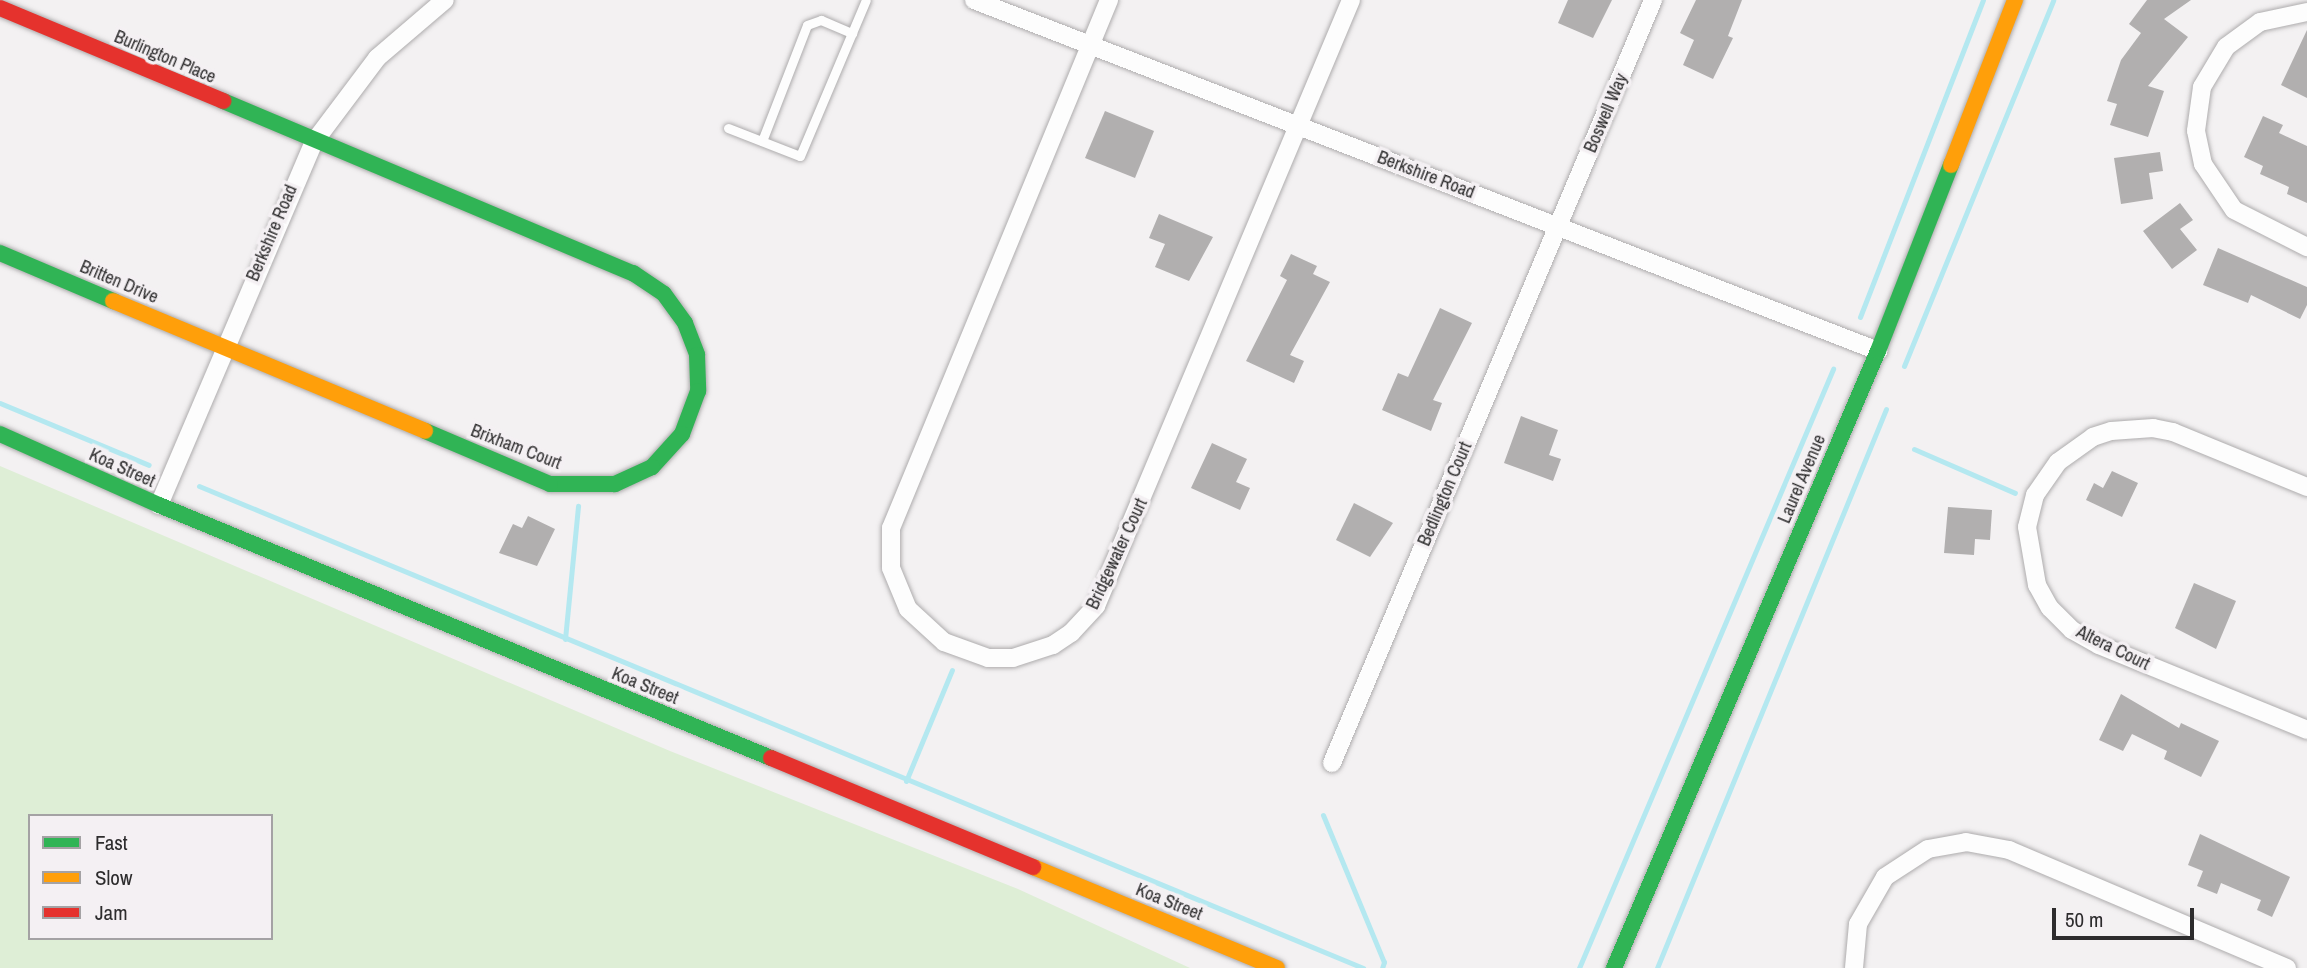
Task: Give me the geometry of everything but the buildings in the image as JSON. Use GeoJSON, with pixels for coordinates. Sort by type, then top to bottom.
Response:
{"type":"FeatureCollection","features":[{"type":"Feature","properties":{"kind":"main road","name":"Laurel Avenue"},"geometry":{"type":"LineString","coordinates":[[1614,968],[1878,351],[2015,0]]}},
{"type":"Feature","properties":{"kind":"main road","name":"Burlington Place"},"geometry":{"type":"LineString","coordinates":[[0,8],[314,142]]}},
{"type":"Feature","properties":{"kind":"main road","name":"Brixham Court"},"geometry":{"type":"LineString","coordinates":[[223,347],[568,487],[615,484],[652,467],[682,434],[692,414],[699,373],[692,339],[675,308],[649,282],[314,142]]}},
{"type":"Feature","properties":{"kind":"main road","name":"Britten Drive"},"geometry":{"type":"LineString","coordinates":[[0,253],[223,347]]}},
{"type":"Feature","properties":{"kind":"main road","name":"Koa Street"},"geometry":{"type":"LineString","coordinates":[[0,435],[159,505],[1277,968]]}},
{"type":"Feature","properties":{"kind":"street","name":"Berkshire Road"},"geometry":{"type":"LineString","coordinates":[[159,505],[223,347],[314,142],[377,58],[445,0]]}},
{"type":"Feature","properties":{"kind":"street","name":"Berkshire Road"},"geometry":{"type":"LineString","coordinates":[[974,0],[1878,351]]}},
{"type":"Feature","properties":{"kind":"street","name":"Bridgewater Court"},"geometry":{"type":"LineString","coordinates":[[1109,0],[891,528],[891,568],[908,609],[923,626],[966,653],[988,658],[1033,654],[1072,633],[1096,606],[1351,0]]}},
{"type":"Feature","properties":{"kind":"street","name":"Boswell Way"},"geometry":{"type":"LineString","coordinates":[[1559,225],[1653,0]]}},
{"type":"Feature","properties":{"kind":"street"},"geometry":{"type":"LineString","coordinates":[[2307,12],[2260,22],[2225,47],[2203,87],[2196,131],[2203,164],[2234,210],[2307,247]]}},
{"type":"Feature","properties":{"kind":"street","name":"Bedlington Court"},"geometry":{"type":"LineString","coordinates":[[1332,763],[1559,225]]}},
{"type":"Feature","properties":{"kind":"street","name":"Altera Court"},"geometry":{"type":"LineString","coordinates":[[2307,487],[2172,432],[2153,428],[2112,431],[2093,437],[2058,462],[2035,495],[2027,527],[2037,585],[2050,608],[2072,630],[2099,645],[2307,730]]}},
{"type":"Feature","properties":{"kind":"street"},"geometry":{"type":"LineString","coordinates":[[1854,968],[1858,924],[1885,877],[1928,849],[1965,842],[2009,850],[2287,968]]}},
{"type":"Feature","properties":{"kind":"lane"},"geometry":{"type":"LineString","coordinates":[[728,128],[800,156],[866,0]]}},
{"type":"Feature","properties":{"kind":"lane"},"geometry":{"type":"LineString","coordinates":[[762,141],[807,25],[821,20],[852,33]]}},
{"type":"Feature","properties":{"kind":"green space"},"geometry":{"type":"Polygon","coordinates":[[[0,466],[670,751],[1018,889],[1190,968],[0,968],[0,466]]]}},
{"type":"Feature","properties":{"kind":"waterway"},"geometry":{"type":"LineString","coordinates":[[1860,317],[1983,0]]}},
{"type":"Feature","properties":{"kind":"waterway"},"geometry":{"type":"LineString","coordinates":[[1904,366],[2053,0]]}},
{"type":"Feature","properties":{"kind":"waterway"},"geometry":{"type":"LineString","coordinates":[[1579,968],[1833,369]]}},
{"type":"Feature","properties":{"kind":"waterway"},"geometry":{"type":"LineString","coordinates":[[0,403],[149,465]]}},
{"type":"Feature","properties":{"kind":"waterway"},"geometry":{"type":"LineString","coordinates":[[1657,968],[1886,409]]}},
{"type":"Feature","properties":{"kind":"waterway"},"geometry":{"type":"LineString","coordinates":[[1914,449],[2015,493]]}},
{"type":"Feature","properties":{"kind":"waterway"},"geometry":{"type":"LineString","coordinates":[[199,486],[1363,968]]}},
{"type":"Feature","properties":{"kind":"waterway"},"geometry":{"type":"LineString","coordinates":[[565,639],[578,506]]}},
{"type":"Feature","properties":{"kind":"waterway"},"geometry":{"type":"LineString","coordinates":[[906,781],[952,670]]}},
{"type":"Feature","properties":{"kind":"waterway"},"geometry":{"type":"LineString","coordinates":[[1323,815],[1384,962],[1382,968]]}},
{"type":"Feature","properties":{"kind":"traffic: fast"},"geometry":{"type":"LineString","coordinates":[[223,101],[633,273],[664,294],[685,323],[697,355],[698,391],[682,434],[652,467],[615,484],[550,484],[425,431]]}},
{"type":"Feature","properties":{"kind":"traffic: fast"},"geometry":{"type":"LineString","coordinates":[[1614,968],[1878,351],[1951,165]]}},
{"type":"Feature","properties":{"kind":"traffic: fast"},"geometry":{"type":"LineString","coordinates":[[0,253],[113,301]]}},
{"type":"Feature","properties":{"kind":"traffic: fast"},"geometry":{"type":"LineString","coordinates":[[0,434],[159,505],[771,758]]}},
{"type":"Feature","properties":{"kind":"traffic: slow"},"geometry":{"type":"LineString","coordinates":[[1951,165],[2015,0]]}},
{"type":"Feature","properties":{"kind":"traffic: slow"},"geometry":{"type":"LineString","coordinates":[[113,301],[425,431]]}},
{"type":"Feature","properties":{"kind":"traffic: slow"},"geometry":{"type":"LineString","coordinates":[[1033,867],[1277,968]]}},
{"type":"Feature","properties":{"kind":"traffic: jam"},"geometry":{"type":"LineString","coordinates":[[0,8],[223,101]]}},
{"type":"Feature","properties":{"kind":"traffic: jam"},"geometry":{"type":"LineString","coordinates":[[771,758],[1033,867]]}}]}
